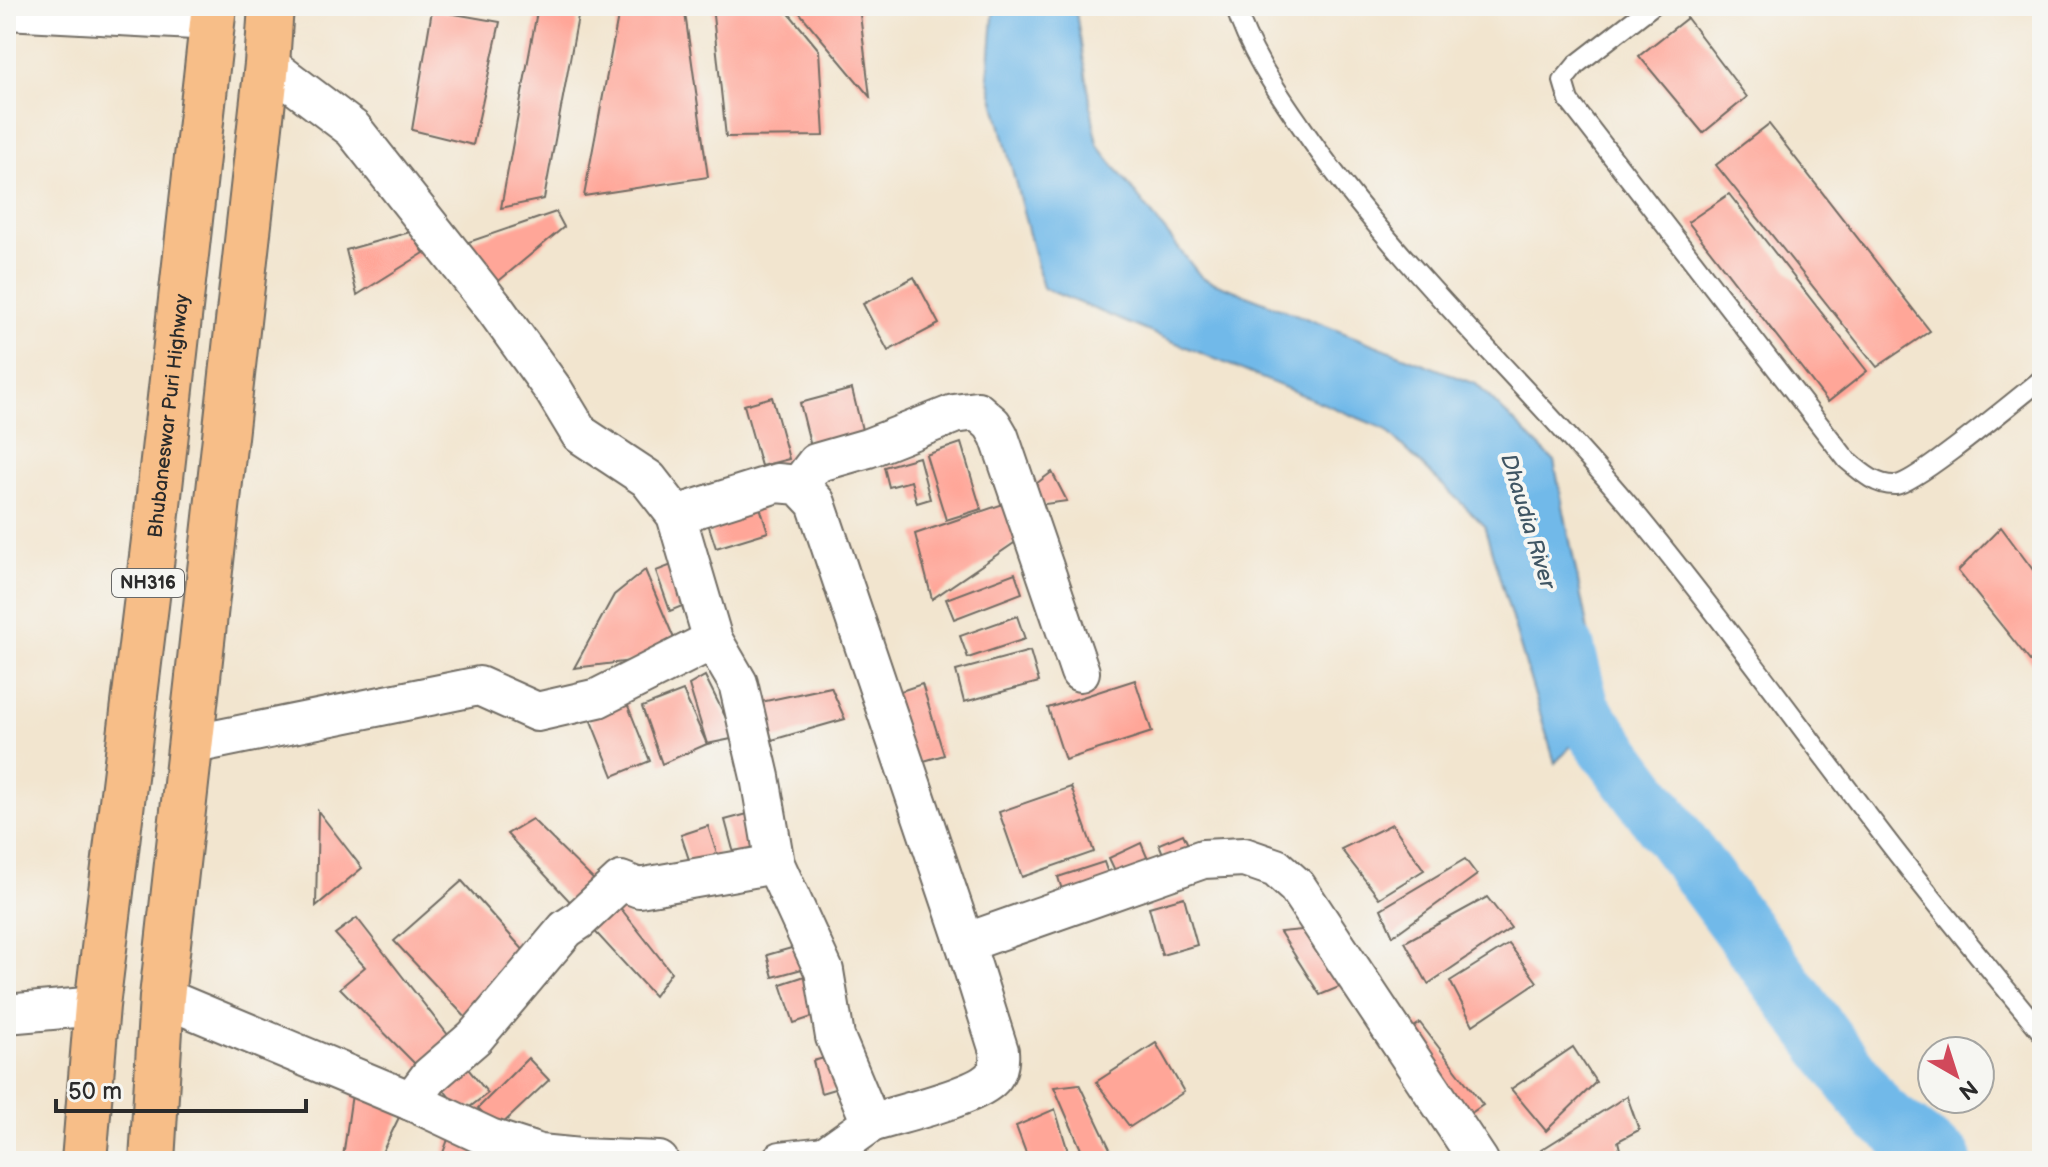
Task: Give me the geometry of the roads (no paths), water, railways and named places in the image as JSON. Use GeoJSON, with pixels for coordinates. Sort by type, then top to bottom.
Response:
{"type":"FeatureCollection","features":[{"type":"Feature","properties":{"kind":"highway","name":"NH316"},"geometry":{"type":"LineString","coordinates":[[152,1161],[162,997],[271,6]]}},
{"type":"Feature","properties":{"kind":"highway","name":"Bhubaneswar Puri Highway"},"geometry":{"type":"LineString","coordinates":[[84,1161],[97,1006],[214,13]]}},
{"type":"Feature","properties":{"kind":"street"},"geometry":{"type":"LineString","coordinates":[[6,10],[214,13]]}},
{"type":"Feature","properties":{"kind":"street"},"geometry":{"type":"LineString","coordinates":[[267,64],[353,129],[495,309],[554,391],[580,434],[648,479],[676,515],[713,640],[738,683],[760,777],[775,864],[824,971],[835,1037],[871,1123]]}},
{"type":"Feature","properties":{"kind":"street"},"geometry":{"type":"LineString","coordinates":[[799,485],[816,463],[868,448],[954,414],[977,411],[992,424],[999,436],[1080,672]]}},
{"type":"Feature","properties":{"kind":"street"},"geometry":{"type":"LineString","coordinates":[[676,515],[777,483],[799,485],[816,503],[999,1051],[1000,1066],[990,1080],[966,1094],[871,1123],[826,1158],[781,1161]]}},
{"type":"Feature","properties":{"kind":"street"},"geometry":{"type":"LineString","coordinates":[[190,745],[479,686],[537,712],[598,698],[713,640]]}},
{"type":"Feature","properties":{"kind":"street"},"geometry":{"type":"LineString","coordinates":[[965,943],[1203,859],[1244,857],[1276,868],[1297,887],[1479,1161]]}},
{"type":"Feature","properties":{"kind":"street"},"geometry":{"type":"LineString","coordinates":[[411,1101],[430,1076],[475,1037],[566,929],[621,881],[639,888],[775,864]]}},
{"type":"Feature","properties":{"kind":"street"},"geometry":{"type":"LineString","coordinates":[[162,997],[411,1101],[490,1138],[540,1154],[659,1161]]}},
{"type":"Feature","properties":{"kind":"street"},"geometry":{"type":"LineString","coordinates":[[6,1014],[97,1006]]}},
{"type":"Feature","properties":{"kind":"lane"},"geometry":{"type":"LineString","coordinates":[[1235,6],[1244,34],[1269,80],[1323,159],[1396,249],[1628,504],[1875,826],[2042,1033]]}},
{"type":"Feature","properties":{"kind":"lane"},"geometry":{"type":"LineString","coordinates":[[1652,6],[1577,64],[1563,81],[1569,101],[1847,460],[1870,479],[1897,485],[1922,472],[2042,379]]}},
{"type":"Feature","properties":{"kind":"water"},"geometry":{"type":"Polygon","coordinates":[[[994,6],[1075,6],[1097,144],[1202,278],[1476,384],[1554,461],[1604,711],[1555,763],[1484,525],[1385,429],[1043,288],[988,77],[994,6]]]}},
{"type":"Feature","properties":{"kind":"waterway","name":"Dhaudia River"},"geometry":{"type":"LineString","coordinates":[[1565,649],[1580,709],[1878,1113],[1943,1161]]}}]}
